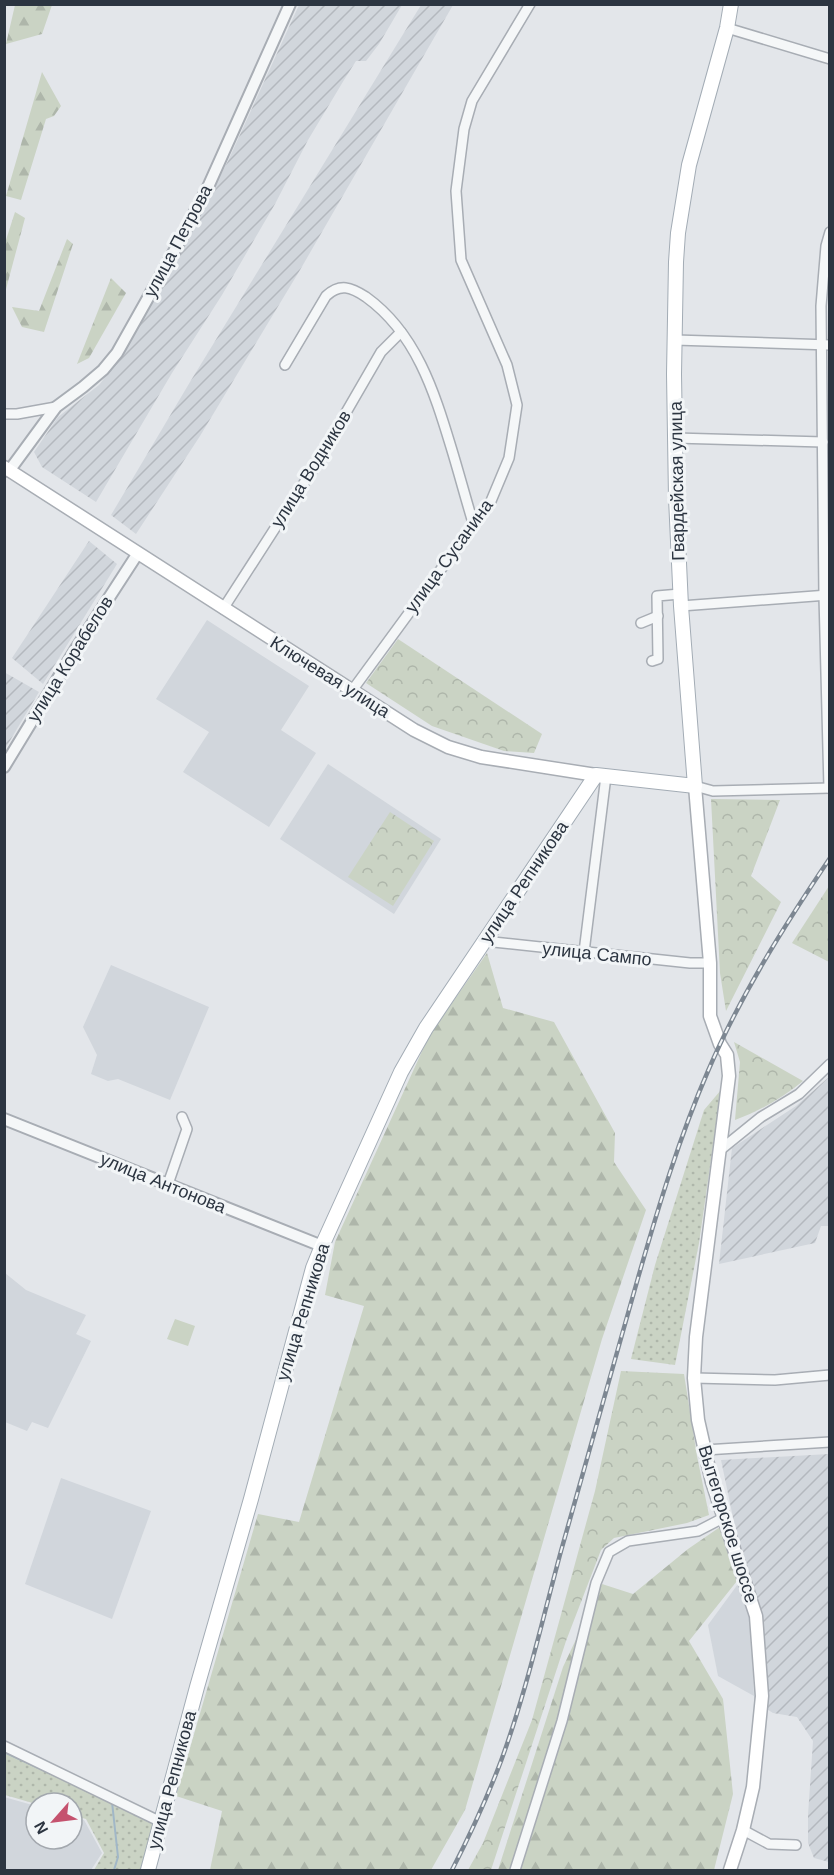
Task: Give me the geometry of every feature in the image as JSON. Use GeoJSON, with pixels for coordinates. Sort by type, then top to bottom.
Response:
{"type":"FeatureCollection","features":[{"type":"Feature","properties":{"kind":"main road","name":"Гвардейская улица"},"geometry":{"type":"LineString","coordinates":[[710,963],[680,600],[675,438],[675,340],[678,233],[688,165],[727,28],[731,4]]}},
{"type":"Feature","properties":{"kind":"main road","name":"Ключевая улица"},"geometry":{"type":"LineString","coordinates":[[7,469],[351,692],[414,730],[448,747],[481,757],[601,776],[695,786]]}},
{"type":"Feature","properties":{"kind":"main road","name":"улица Репникова"},"geometry":{"type":"LineString","coordinates":[[148,1870],[313,1268],[322,1246],[401,1072],[426,1028],[484,941],[601,776]]}},
{"type":"Feature","properties":{"kind":"main road","name":"Вытегорское шоссе"},"geometry":{"type":"LineString","coordinates":[[710,963],[710,1016],[720,1044],[727,1054],[729,1076],[696,1337],[694,1378],[698,1420],[712,1482],[756,1616],[762,1696],[756,1769],[743,1830],[730,1870]]}},
{"type":"Feature","properties":{"kind":"street","name":"улица Петрова"},"geometry":{"type":"LineString","coordinates":[[4,414],[26,413],[56,407],[103,370],[117,353],[208,187],[290,4]]}},
{"type":"Feature","properties":{"kind":"street","name":"улица Сусанина"},"geometry":{"type":"LineString","coordinates":[[351,692],[491,501],[510,458],[516,405],[507,365],[461,260],[456,191],[464,129],[471,101],[530,4]]}},
{"type":"Feature","properties":{"kind":"street"},"geometry":{"type":"LineString","coordinates":[[727,28],[830,59]]}},
{"type":"Feature","properties":{"kind":"street"},"geometry":{"type":"LineString","coordinates":[[695,786],[713,791],[829,788],[823,442],[826,345],[821,306],[826,246],[830,232]]}},
{"type":"Feature","properties":{"kind":"street"},"geometry":{"type":"LineString","coordinates":[[285,365],[326,296],[335,288],[345,287],[361,294],[382,309],[419,359],[432,388],[474,526]]}},
{"type":"Feature","properties":{"kind":"street","name":"улица Водников"},"geometry":{"type":"LineString","coordinates":[[223,609],[315,466],[381,352],[401,332]]}},
{"type":"Feature","properties":{"kind":"street"},"geometry":{"type":"LineString","coordinates":[[675,340],[826,345]]}},
{"type":"Feature","properties":{"kind":"street"},"geometry":{"type":"LineString","coordinates":[[7,469],[56,407]]}},
{"type":"Feature","properties":{"kind":"street"},"geometry":{"type":"LineString","coordinates":[[675,438],[823,442]]}},
{"type":"Feature","properties":{"kind":"street","name":"улица Корабелов"},"geometry":{"type":"LineString","coordinates":[[4,766],[71,656],[138,553]]}},
{"type":"Feature","properties":{"kind":"street"},"geometry":{"type":"LineString","coordinates":[[652,661],[658,659],[657,596],[680,600],[827,596]]}},
{"type":"Feature","properties":{"kind":"street"},"geometry":{"type":"LineString","coordinates":[[641,622],[658,616]]}},
{"type":"Feature","properties":{"kind":"street"},"geometry":{"type":"LineString","coordinates":[[584,952],[601,776]]}},
{"type":"Feature","properties":{"kind":"street","name":"улица Сампо"},"geometry":{"type":"LineString","coordinates":[[484,941],[690,963],[710,963]]}},
{"type":"Feature","properties":{"kind":"street"},"geometry":{"type":"LineString","coordinates":[[719,1150],[761,1117],[799,1094],[830,1064]]}},
{"type":"Feature","properties":{"kind":"street"},"geometry":{"type":"LineString","coordinates":[[168,1184],[187,1129],[182,1117]]}},
{"type":"Feature","properties":{"kind":"street","name":"улица Антонова"},"geometry":{"type":"LineString","coordinates":[[5,1122],[322,1246]]}},
{"type":"Feature","properties":{"kind":"street"},"geometry":{"type":"LineString","coordinates":[[694,1378],[775,1380],[830,1375]]}},
{"type":"Feature","properties":{"kind":"street"},"geometry":{"type":"LineString","coordinates":[[705,1450],[830,1442]]}},
{"type":"Feature","properties":{"kind":"street"},"geometry":{"type":"LineString","coordinates":[[515,1870],[562,1721],[596,1583],[609,1552],[628,1541],[698,1531],[725,1518]]}},
{"type":"Feature","properties":{"kind":"street"},"geometry":{"type":"LineString","coordinates":[[4,1746],[161,1822]]}},
{"type":"Feature","properties":{"kind":"street"},"geometry":{"type":"LineString","coordinates":[[743,1830],[769,1844],[796,1845]]}},
{"type":"Feature","properties":{"kind":"shaded area"},"geometry":{"type":"Polygon","coordinates":[[[299,5],[402,5],[366,61],[356,61],[344,80],[222,295],[172,373],[96,502],[42,467],[34,452],[58,417],[99,385],[124,353],[228,161],[299,5]]]}},
{"type":"Feature","properties":{"kind":"shaded area"},"geometry":{"type":"Polygon","coordinates":[[[421,5],[453,5],[300,270],[200,436],[136,534],[111,515],[421,5]]]}},
{"type":"Feature","properties":{"kind":"shaded area"},"geometry":{"type":"Polygon","coordinates":[[[89,541],[117,564],[43,684],[12,658],[89,541]]]}},
{"type":"Feature","properties":{"kind":"shaded area"},"geometry":{"type":"Polygon","coordinates":[[[207,620],[309,686],[281,730],[316,753],[269,827],[183,772],[209,732],[156,699],[207,620]]]}},
{"type":"Feature","properties":{"kind":"shaded area"},"geometry":{"type":"Polygon","coordinates":[[[4,672],[39,692],[5,749],[4,749],[4,672]]]}},
{"type":"Feature","properties":{"kind":"shaded area"},"geometry":{"type":"Polygon","coordinates":[[[328,764],[441,839],[394,914],[280,839],[328,764]]]}},
{"type":"Feature","properties":{"kind":"shaded area"},"geometry":{"type":"Polygon","coordinates":[[[111,965],[209,1007],[170,1100],[118,1079],[108,1081],[91,1074],[97,1055],[83,1027],[111,965]]]}},
{"type":"Feature","properties":{"kind":"shaded area"},"geometry":{"type":"Polygon","coordinates":[[[829,1077],[829,1226],[821,1226],[815,1243],[719,1264],[732,1148],[796,1106],[829,1077]]]}},
{"type":"Feature","properties":{"kind":"shaded area"},"geometry":{"type":"Polygon","coordinates":[[[5,1273],[26,1290],[86,1315],[76,1334],[91,1341],[48,1428],[32,1422],[27,1431],[5,1422],[5,1273]]]}},
{"type":"Feature","properties":{"kind":"shaded area"},"geometry":{"type":"Polygon","coordinates":[[[829,1454],[829,1862],[814,1858],[808,1843],[813,1741],[797,1717],[773,1713],[754,1701],[755,1632],[721,1460],[829,1454]]]}},
{"type":"Feature","properties":{"kind":"shaded area"},"geometry":{"type":"Polygon","coordinates":[[[61,1478],[151,1511],[112,1619],[25,1584],[61,1478]]]}},
{"type":"Feature","properties":{"kind":"shaded area"},"geometry":{"type":"Polygon","coordinates":[[[738,1584],[750,1614],[754,1696],[718,1676],[708,1625],[738,1584]]]}},
{"type":"Feature","properties":{"kind":"shaded area"},"geometry":{"type":"Polygon","coordinates":[[[4,1797],[24,1803],[24,1851],[84,1851],[84,1820],[102,1853],[91,1870],[5,1870],[4,1797]]]}},
{"type":"Feature","properties":{"kind":"green space"},"geometry":{"type":"Polygon","coordinates":[[[15,5],[52,5],[42,34],[6,44],[15,5]]]}},
{"type":"Feature","properties":{"kind":"green space"},"geometry":{"type":"Polygon","coordinates":[[[42,72],[61,106],[54,116],[46,119],[21,200],[6,196],[42,72]]]}},
{"type":"Feature","properties":{"kind":"green space"},"geometry":{"type":"Polygon","coordinates":[[[15,212],[25,218],[5,293],[5,243],[15,212]]]}},
{"type":"Feature","properties":{"kind":"green space"},"geometry":{"type":"Polygon","coordinates":[[[67,239],[73,244],[44,332],[22,327],[12,307],[39,311],[67,239]]]}},
{"type":"Feature","properties":{"kind":"green space"},"geometry":{"type":"Polygon","coordinates":[[[111,278],[126,293],[89,358],[77,364],[111,278]]]}},
{"type":"Feature","properties":{"kind":"green space"},"geometry":{"type":"Polygon","coordinates":[[[398,639],[542,734],[534,753],[504,751],[432,726],[366,683],[398,639]]]}},
{"type":"Feature","properties":{"kind":"green space"},"geometry":{"type":"Polygon","coordinates":[[[711,799],[780,800],[751,876],[781,902],[726,1011],[720,973],[711,799]]]}},
{"type":"Feature","properties":{"kind":"green space"},"geometry":{"type":"Polygon","coordinates":[[[390,812],[434,841],[393,906],[348,877],[390,812]]]}},
{"type":"Feature","properties":{"kind":"green space"},"geometry":{"type":"Polygon","coordinates":[[[829,886],[829,962],[792,943],[829,886]]]}},
{"type":"Feature","properties":{"kind":"green space"},"geometry":{"type":"Polygon","coordinates":[[[487,953],[503,1008],[554,1022],[615,1133],[614,1162],[646,1210],[602,1339],[465,1810],[431,1870],[210,1870],[222,1811],[176,1796],[258,1514],[299,1522],[364,1306],[325,1295],[335,1242],[429,1036],[487,953]]]}},
{"type":"Feature","properties":{"kind":"green space"},"geometry":{"type":"Polygon","coordinates":[[[734,1042],[803,1081],[771,1104],[735,1120],[740,1062],[734,1042]]]}},
{"type":"Feature","properties":{"kind":"green space"},"geometry":{"type":"Polygon","coordinates":[[[721,1090],[699,1243],[675,1365],[631,1359],[655,1265],[704,1110],[721,1090]]]}},
{"type":"Feature","properties":{"kind":"green space"},"geometry":{"type":"Polygon","coordinates":[[[175,1319],[195,1326],[188,1346],[167,1339],[175,1319]]]}},
{"type":"Feature","properties":{"kind":"green space"},"geometry":{"type":"Polygon","coordinates":[[[621,1371],[684,1374],[709,1515],[687,1523],[614,1538],[601,1550],[566,1641],[491,1870],[468,1870],[483,1843],[532,1720],[595,1491],[621,1371]]]}},
{"type":"Feature","properties":{"kind":"green space"},"geometry":{"type":"Polygon","coordinates":[[[720,1527],[737,1581],[689,1641],[723,1699],[733,1794],[714,1870],[498,1870],[563,1667],[602,1584],[633,1594],[688,1549],[720,1527]]]}},
{"type":"Feature","properties":{"kind":"green space"},"geometry":{"type":"Polygon","coordinates":[[[4,1752],[155,1823],[142,1870],[94,1870],[104,1853],[84,1818],[84,1791],[24,1791],[24,1801],[5,1795],[4,1752]]]}},
{"type":"Feature","properties":{"kind":"waterway"},"geometry":{"type":"LineString","coordinates":[[4,1752],[58,1777]]}},
{"type":"Feature","properties":{"kind":"waterway"},"geometry":{"type":"LineString","coordinates":[[112,1802],[118,1857],[114,1870]]}},
{"type":"Feature","properties":{"kind":"railway"},"geometry":{"type":"LineString","coordinates":[[452,1870],[490,1789],[518,1709],[646,1252],[688,1122],[708,1071],[734,1016],[796,909],[830,858]]}}]}
